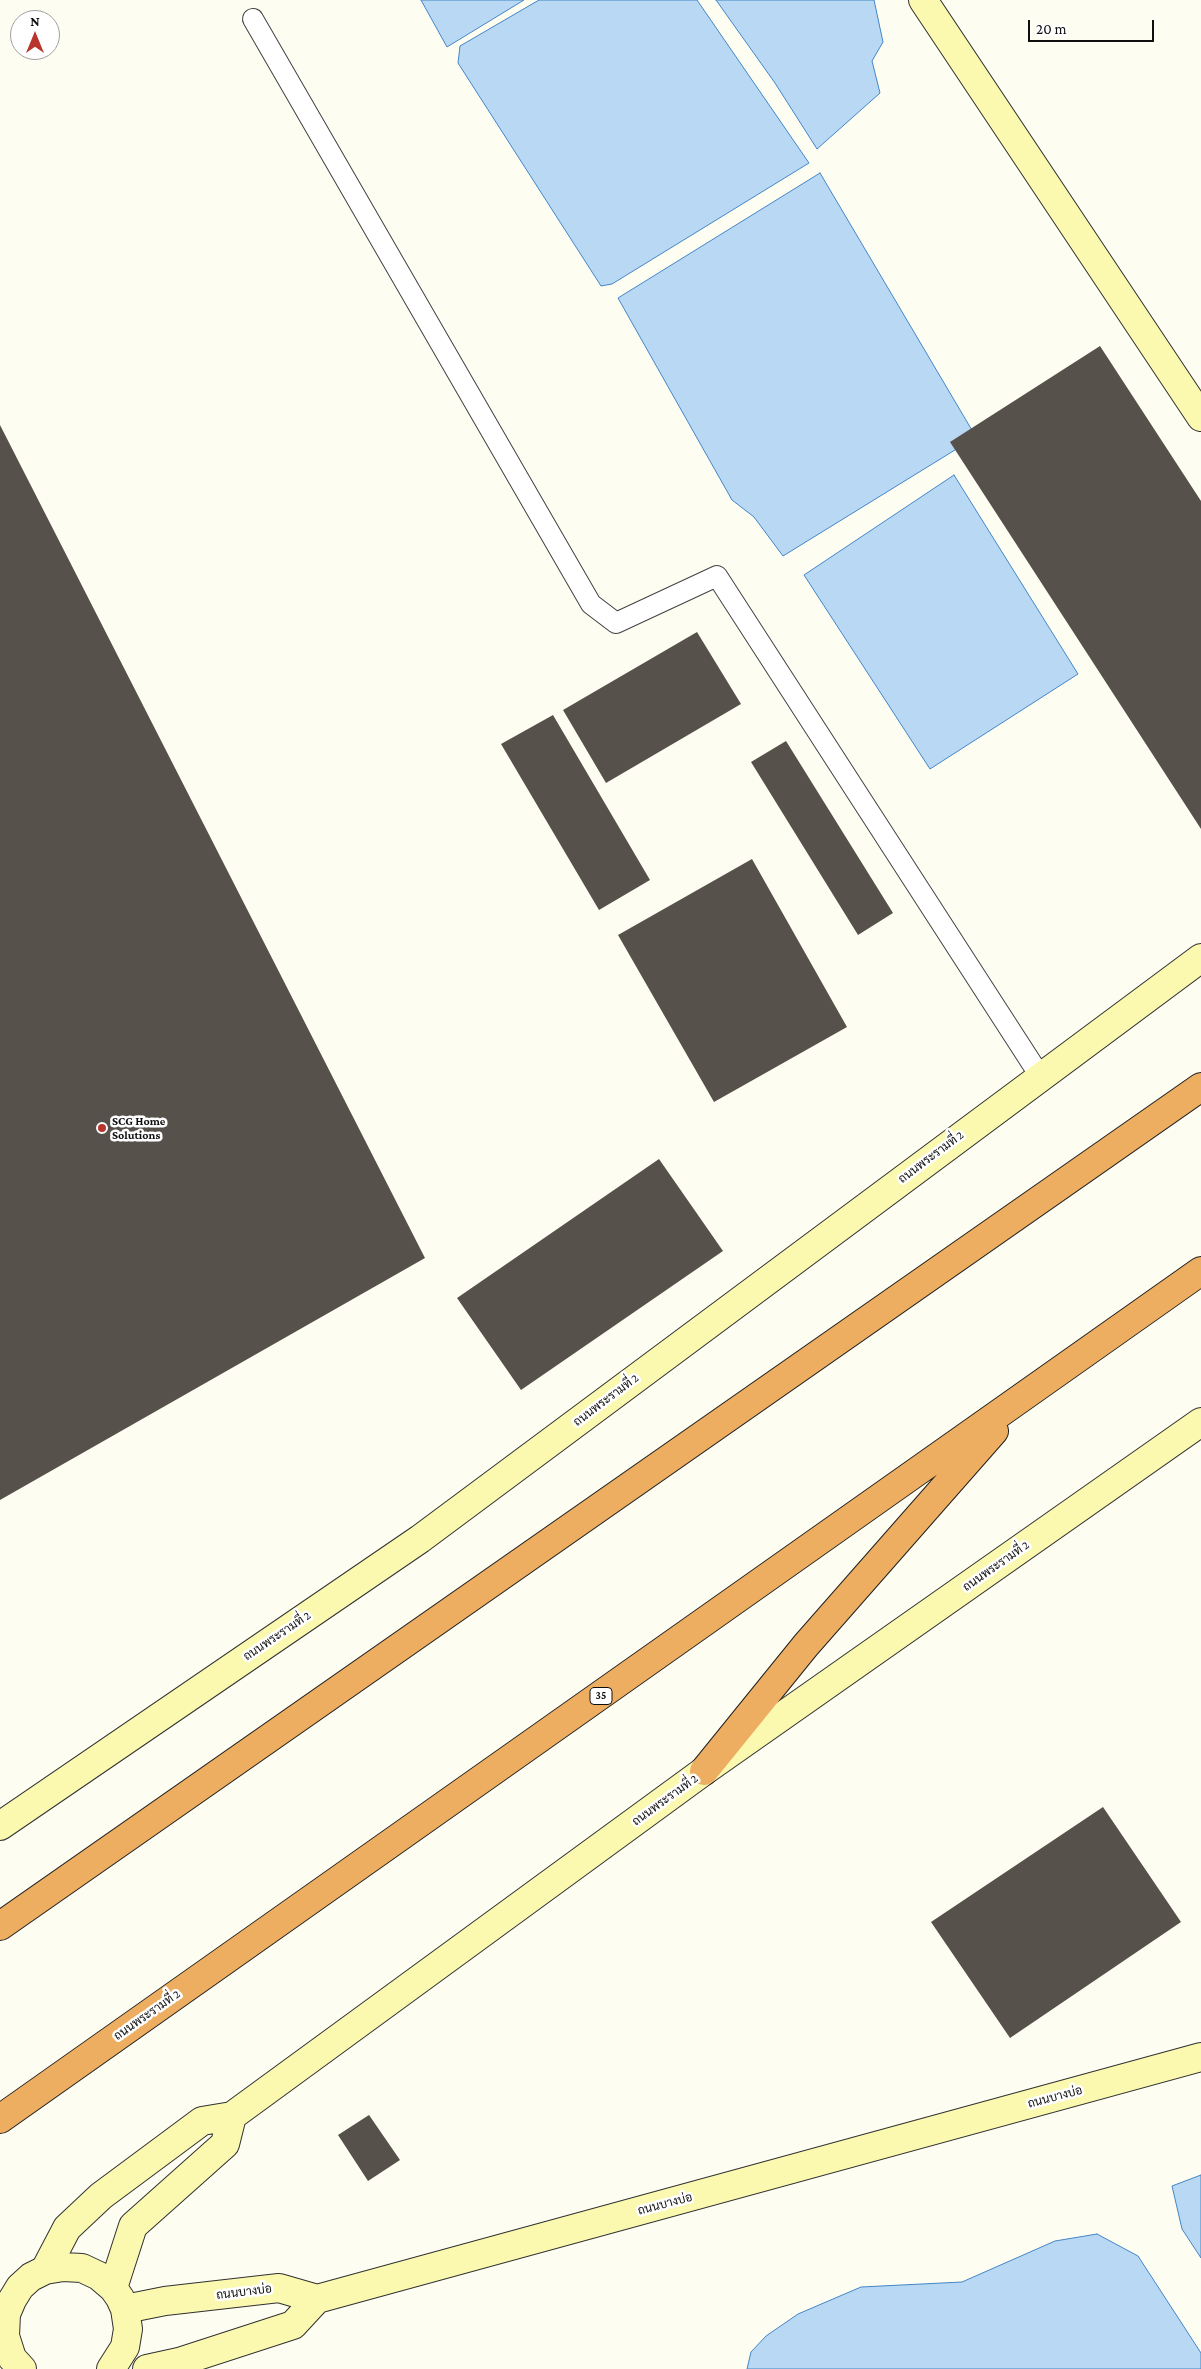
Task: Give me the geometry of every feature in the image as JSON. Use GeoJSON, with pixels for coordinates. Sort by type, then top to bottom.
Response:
{"type":"FeatureCollection","features":[{"type":"Feature","properties":{"kind":"highway"},"geometry":{"type":"LineString","coordinates":[[0,1926],[1201,1087]]}},
{"type":"Feature","properties":{"kind":"highway","name":"ถนนพระรามที่ 2"},"geometry":{"type":"LineString","coordinates":[[0,2119],[1201,1271]]}},
{"type":"Feature","properties":{"kind":"highway"},"geometry":{"type":"LineString","coordinates":[[704,1771],[806,1645],[1023,1398]]}},
{"type":"Feature","properties":{"kind":"main road"},"geometry":{"type":"LineString","coordinates":[[923,0],[1201,416]]}},
{"type":"Feature","properties":{"kind":"main road","name":"ถนนพระรามที่ 2"},"geometry":{"type":"LineString","coordinates":[[0,1826],[420,1538],[1201,958]]}},
{"type":"Feature","properties":{"kind":"main road","name":"ถนนพระรามที่ 2"},"geometry":{"type":"LineString","coordinates":[[232,2116],[704,1771],[1201,1422]]}},
{"type":"Feature","properties":{"kind":"main road","name":"ถนนบางบ่อ"},"geometry":{"type":"LineString","coordinates":[[119,2298],[165,2301],[279,2288],[317,2299],[1201,2057]]}},
{"type":"Feature","properties":{"kind":"main road"},"geometry":{"type":"LineString","coordinates":[[45,2270],[67,2228],[101,2196],[202,2121],[232,2116],[225,2144],[133,2226],[119,2298]]}},
{"type":"Feature","properties":{"kind":"main road"},"geometry":{"type":"LineString","coordinates":[[22,2369],[12,2358],[3,2315],[20,2287],[31,2277],[45,2270],[63,2267],[82,2268],[99,2276],[119,2298],[128,2328],[125,2348],[111,2369]]}},
{"type":"Feature","properties":{"kind":"main road"},"geometry":{"type":"LineString","coordinates":[[147,2369],[179,2362],[293,2325],[317,2299]]}},
{"type":"Feature","properties":{"kind":"lane"},"geometry":{"type":"LineString","coordinates":[[253,19],[591,604],[616,623],[717,576],[1040,1076]]}},
{"type":"Feature","properties":{"kind":"water"},"geometry":{"type":"Polygon","coordinates":[[[421,0],[524,0],[447,47],[421,0]]]}},
{"type":"Feature","properties":{"kind":"water"},"geometry":{"type":"Polygon","coordinates":[[[539,0],[697,0],[809,163],[612,284],[601,286],[458,63],[460,46],[539,0]]]}},
{"type":"Feature","properties":{"kind":"water"},"geometry":{"type":"Polygon","coordinates":[[[716,0],[874,0],[883,42],[872,61],[880,93],[817,149],[775,83],[716,0]]]}},
{"type":"Feature","properties":{"kind":"water"},"geometry":{"type":"Polygon","coordinates":[[[820,173],[976,437],[783,556],[754,517],[732,500],[618,298],[820,173]]]}},
{"type":"Feature","properties":{"kind":"water"},"geometry":{"type":"Polygon","coordinates":[[[954,475],[1078,674],[930,769],[804,575],[954,475]]]}},
{"type":"Feature","properties":{"kind":"water"},"geometry":{"type":"Polygon","coordinates":[[[1201,2175],[1201,2258],[1182,2229],[1172,2186],[1201,2175]]]}},
{"type":"Feature","properties":{"kind":"water"},"geometry":{"type":"Polygon","coordinates":[[[1097,2234],[1138,2256],[1201,2353],[1201,2369],[747,2369],[751,2352],[766,2336],[798,2314],[861,2287],[962,2282],[1055,2241],[1097,2234]]]}},
{"type":"Feature","properties":{"kind":"building"},"geometry":{"type":"Polygon","coordinates":[[[1100,346],[1201,501],[1201,829],[950,442],[1100,346]]]}},
{"type":"Feature","properties":{"kind":"building"},"geometry":{"type":"Polygon","coordinates":[[[0,425],[425,1258],[0,1500],[0,425]]]}},
{"type":"Feature","properties":{"kind":"building"},"geometry":{"type":"Polygon","coordinates":[[[697,632],[741,704],[606,783],[563,710],[697,632]]]}},
{"type":"Feature","properties":{"kind":"building"},"geometry":{"type":"Polygon","coordinates":[[[553,715],[650,880],[599,910],[501,744],[553,715]]]}},
{"type":"Feature","properties":{"kind":"building"},"geometry":{"type":"Polygon","coordinates":[[[786,741],[893,913],[858,935],[751,762],[786,741]]]}},
{"type":"Feature","properties":{"kind":"building"},"geometry":{"type":"Polygon","coordinates":[[[752,859],[847,1027],[714,1102],[618,935],[752,859]]]}},
{"type":"Feature","properties":{"kind":"building"},"geometry":{"type":"Polygon","coordinates":[[[659,1159],[723,1251],[521,1390],[457,1298],[659,1159]]]}},
{"type":"Feature","properties":{"kind":"building"},"geometry":{"type":"Polygon","coordinates":[[[1103,1807],[1181,1922],[1010,2038],[931,1922],[1103,1807]]]}},
{"type":"Feature","properties":{"kind":"building"},"geometry":{"type":"Polygon","coordinates":[[[369,2115],[400,2160],[368,2181],[338,2135],[369,2115]]]}},
{"type":"Feature","properties":{"kind":"place","name":"SCG Home Solutions"},"geometry":{"type":"Point","coordinates":[102,1128]}}]}
